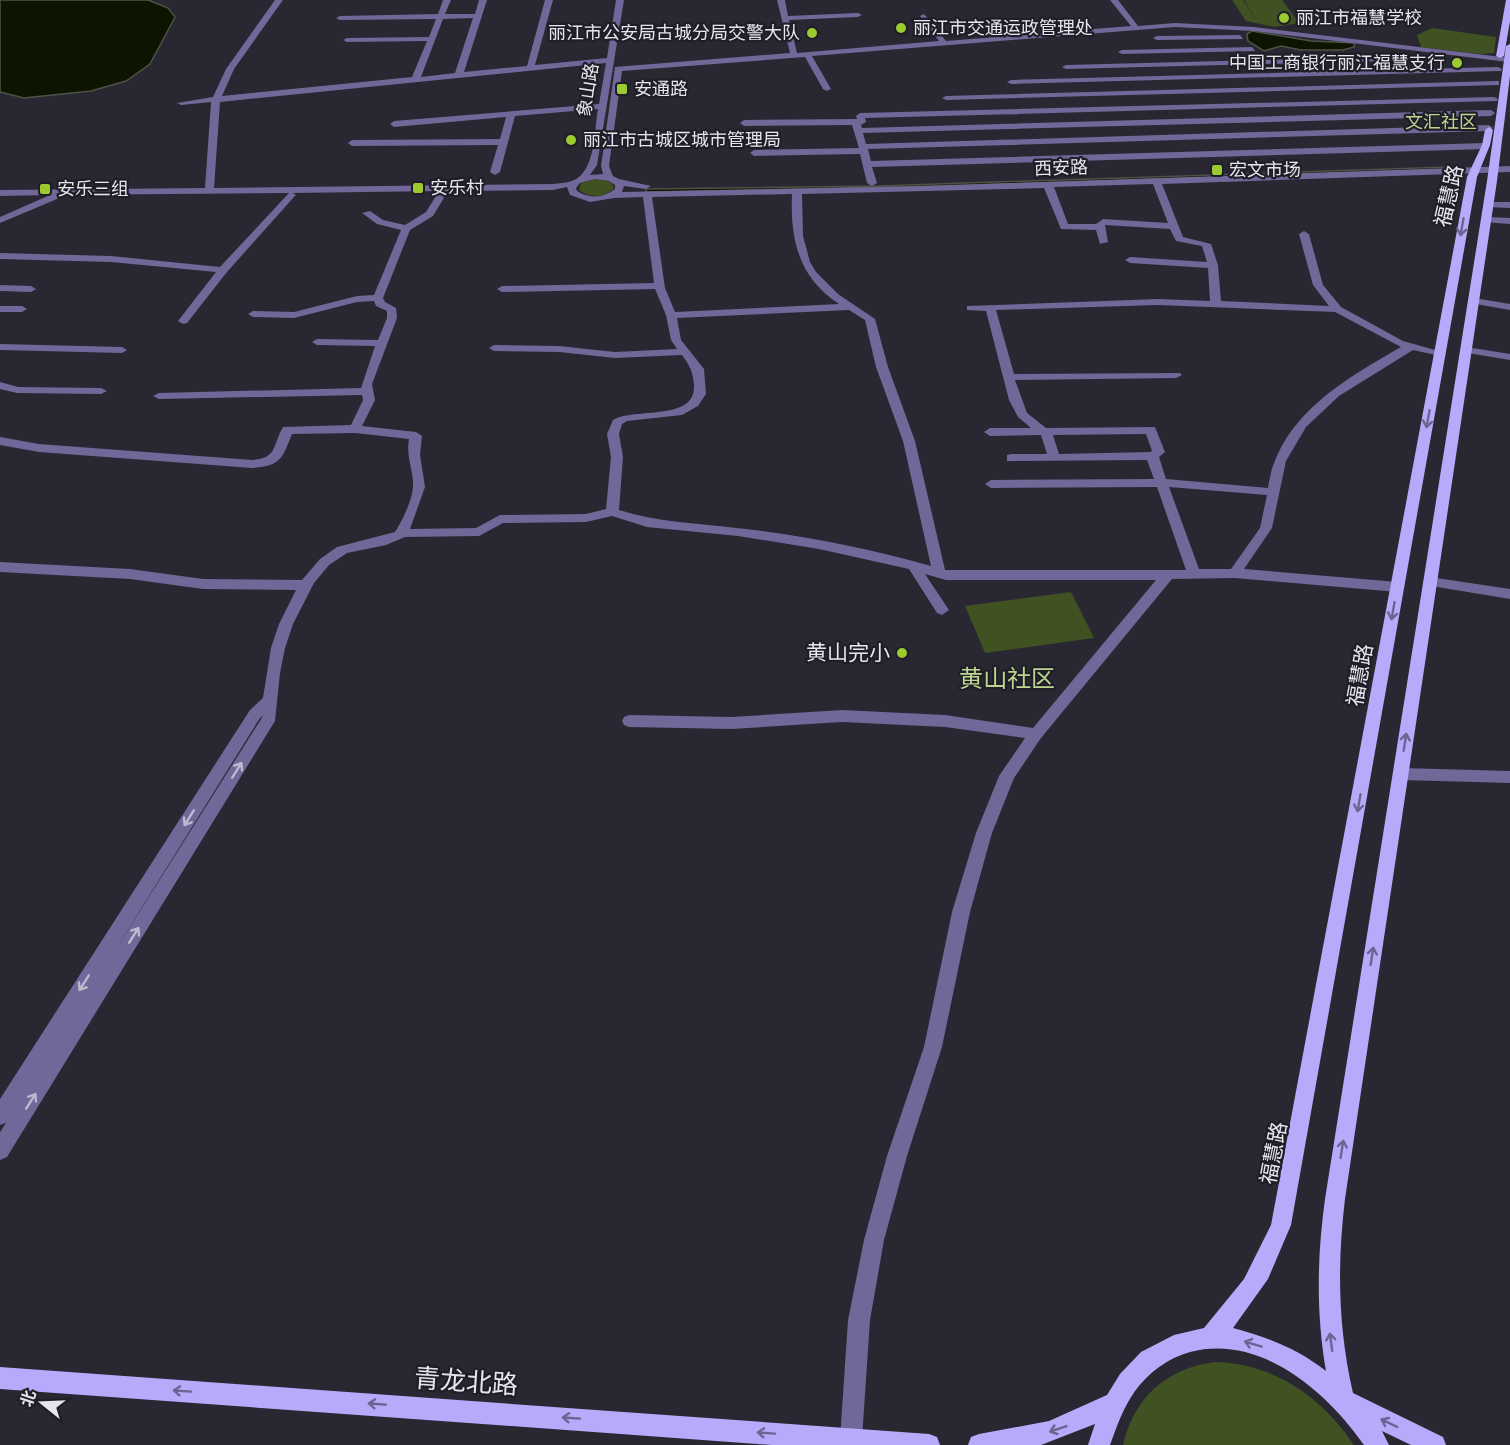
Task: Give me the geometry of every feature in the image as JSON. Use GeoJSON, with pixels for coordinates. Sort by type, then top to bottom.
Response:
{"type":"FeatureCollection","features":[{"type":"Feature","properties":{"kind":"main road","name":"福慧路"},"geometry":{"type":"LineString","coordinates":[[1209,1338],[1248,1295],[1272,1249],[1281,1225],[1440,353],[1506,106],[1505,66],[1510,0]]}},
{"type":"Feature","properties":{"kind":"main road","name":"福慧路"},"geometry":{"type":"LineString","coordinates":[[1343,1400],[1328,1317],[1328,1245],[1487,212],[1490,165],[1486,146],[1491,113],[1496,82],[1505,66],[1510,46]]}},
{"type":"Feature","properties":{"kind":"main road"},"geometry":{"type":"LineString","coordinates":[[1099,1445],[1111,1406],[1126,1381],[1156,1354],[1181,1343],[1209,1338],[1249,1342],[1273,1351],[1313,1374],[1343,1400],[1377,1445]]}},
{"type":"Feature","properties":{"kind":"main road","name":"青龙北路"},"geometry":{"type":"LineString","coordinates":[[0,1378],[929,1445]]}},
{"type":"Feature","properties":{"kind":"main road"},"geometry":{"type":"LineString","coordinates":[[1343,1400],[1435,1445]]}},
{"type":"Feature","properties":{"kind":"main road"},"geometry":{"type":"LineString","coordinates":[[979,1445],[1050,1432],[1111,1406]]}},
{"type":"Feature","properties":{"kind":"street"},"geometry":{"type":"LineString","coordinates":[[209,191],[216,100],[230,69],[279,0]]}},
{"type":"Feature","properties":{"kind":"street"},"geometry":{"type":"LineString","coordinates":[[416,78],[447,0]]}},
{"type":"Feature","properties":{"kind":"street"},"geometry":{"type":"LineString","coordinates":[[459,74],[483,0]]}},
{"type":"Feature","properties":{"kind":"street"},"geometry":{"type":"LineString","coordinates":[[531,67],[549,0]]}},
{"type":"Feature","properties":{"kind":"street","name":"象山路"},"geometry":{"type":"LineString","coordinates":[[576,185],[593,165],[620,0]]}},
{"type":"Feature","properties":{"kind":"street","name":"象山路"},"geometry":{"type":"LineString","coordinates":[[614,180],[605,166],[628,0]]}},
{"type":"Feature","properties":{"kind":"street"},"geometry":{"type":"LineString","coordinates":[[781,0],[794,55]]}},
{"type":"Feature","properties":{"kind":"street"},"geometry":{"type":"LineString","coordinates":[[1114,0],[1135,27]]}},
{"type":"Feature","properties":{"kind":"street"},"geometry":{"type":"LineString","coordinates":[[1124,0],[1144,27]]}},
{"type":"Feature","properties":{"kind":"street"},"geometry":{"type":"LineString","coordinates":[[785,18],[858,15]]}},
{"type":"Feature","properties":{"kind":"street"},"geometry":{"type":"LineString","coordinates":[[340,18],[477,16]]}},
{"type":"Feature","properties":{"kind":"street"},"geometry":{"type":"LineString","coordinates":[[924,16],[944,43]]}},
{"type":"Feature","properties":{"kind":"street"},"geometry":{"type":"LineString","coordinates":[[618,69],[1135,27],[1186,25],[1236,27],[1451,53],[1505,66]]}},
{"type":"Feature","properties":{"kind":"street"},"geometry":{"type":"LineString","coordinates":[[1186,25],[1192,38],[1248,104]]}},
{"type":"Feature","properties":{"kind":"street"},"geometry":{"type":"LineString","coordinates":[[1236,27],[1240,37],[1252,49]]}},
{"type":"Feature","properties":{"kind":"street"},"geometry":{"type":"LineString","coordinates":[[1157,38],[1240,37]]}},
{"type":"Feature","properties":{"kind":"street"},"geometry":{"type":"LineString","coordinates":[[346,40],[431,39]]}},
{"type":"Feature","properties":{"kind":"street"},"geometry":{"type":"LineString","coordinates":[[1122,52],[1252,49],[1265,54],[1299,52]]}},
{"type":"Feature","properties":{"kind":"street"},"geometry":{"type":"LineString","coordinates":[[1066,67],[1434,57],[1451,53]]}},
{"type":"Feature","properties":{"kind":"street"},"geometry":{"type":"LineString","coordinates":[[807,54],[827,89]]}},
{"type":"Feature","properties":{"kind":"street"},"geometry":{"type":"LineString","coordinates":[[181,103],[609,60]]}},
{"type":"Feature","properties":{"kind":"street"},"geometry":{"type":"LineString","coordinates":[[1011,82],[1505,66]]}},
{"type":"Feature","properties":{"kind":"street"},"geometry":{"type":"LineString","coordinates":[[946,98],[1496,82]]}},
{"type":"Feature","properties":{"kind":"street"},"geometry":{"type":"LineString","coordinates":[[857,127],[862,122],[860,116],[1494,99]]}},
{"type":"Feature","properties":{"kind":"street"},"geometry":{"type":"LineString","coordinates":[[394,124],[602,106]]}},
{"type":"Feature","properties":{"kind":"street"},"geometry":{"type":"LineString","coordinates":[[1209,106],[1251,161]]}},
{"type":"Feature","properties":{"kind":"street"},"geometry":{"type":"LineString","coordinates":[[744,123],[857,127],[1221,121],[1491,113]]}},
{"type":"Feature","properties":{"kind":"street"},"geometry":{"type":"LineString","coordinates":[[495,172],[511,114]]}},
{"type":"Feature","properties":{"kind":"street"},"geometry":{"type":"LineString","coordinates":[[857,127],[872,183]]}},
{"type":"Feature","properties":{"kind":"street"},"geometry":{"type":"LineString","coordinates":[[754,153],[1489,128]]}},
{"type":"Feature","properties":{"kind":"street"},"geometry":{"type":"LineString","coordinates":[[352,143],[503,142]]}},
{"type":"Feature","properties":{"kind":"street"},"geometry":{"type":"LineString","coordinates":[[867,164],[1486,146]]}},
{"type":"Feature","properties":{"kind":"street","name":"西安路"},"geometry":{"type":"LineString","coordinates":[[1490,165],[1156,181],[614,195],[592,199],[576,185],[594,177],[649,186],[872,183],[1490,165],[1510,169]]}},
{"type":"Feature","properties":{"kind":"street"},"geometry":{"type":"LineString","coordinates":[[614,180],[620,187],[614,195]]}},
{"type":"Feature","properties":{"kind":"street"},"geometry":{"type":"LineString","coordinates":[[1156,181],[1179,239],[1206,244],[1213,265],[1216,305]]}},
{"type":"Feature","properties":{"kind":"street"},"geometry":{"type":"LineString","coordinates":[[0,193],[291,195],[576,185]]}},
{"type":"Feature","properties":{"kind":"street"},"geometry":{"type":"LineString","coordinates":[[1048,185],[1064,227],[1101,227]]}},
{"type":"Feature","properties":{"kind":"street"},"geometry":{"type":"LineString","coordinates":[[0,197],[209,191],[445,191]]}},
{"type":"Feature","properties":{"kind":"street"},"geometry":{"type":"LineString","coordinates":[[367,213],[380,222],[406,228],[425,219],[445,191]]}},
{"type":"Feature","properties":{"kind":"street"},"geometry":{"type":"LineString","coordinates":[[797,192],[795,232],[804,258],[827,290],[870,319],[882,367],[909,441],[939,574]]}},
{"type":"Feature","properties":{"kind":"street"},"geometry":{"type":"LineString","coordinates":[[612,512],[617,457],[614,427],[622,419],[671,415],[694,404],[700,394],[699,371],[676,340],[671,315],[660,286],[647,194]]}},
{"type":"Feature","properties":{"kind":"street"},"geometry":{"type":"LineString","coordinates":[[0,220],[62,195]]}},
{"type":"Feature","properties":{"kind":"street"},"geometry":{"type":"LineString","coordinates":[[183,321],[223,270],[291,195]]}},
{"type":"Feature","properties":{"kind":"street"},"geometry":{"type":"LineString","coordinates":[[1487,212],[1510,205]]}},
{"type":"Feature","properties":{"kind":"street"},"geometry":{"type":"LineString","coordinates":[[1487,212],[1510,221]]}},
{"type":"Feature","properties":{"kind":"street"},"geometry":{"type":"LineString","coordinates":[[1103,242],[1101,223],[1173,226]]}},
{"type":"Feature","properties":{"kind":"street"},"geometry":{"type":"LineString","coordinates":[[355,429],[369,400],[366,384],[393,312],[380,304],[378,298],[406,228]]}},
{"type":"Feature","properties":{"kind":"street"},"geometry":{"type":"LineString","coordinates":[[1304,234],[1318,285],[1337,309],[1399,343],[1440,353]]}},
{"type":"Feature","properties":{"kind":"street"},"geometry":{"type":"LineString","coordinates":[[0,256],[111,259],[223,270]]}},
{"type":"Feature","properties":{"kind":"street"},"geometry":{"type":"LineString","coordinates":[[1130,260],[1213,265]]}},
{"type":"Feature","properties":{"kind":"street"},"geometry":{"type":"LineString","coordinates":[[502,289],[660,286]]}},
{"type":"Feature","properties":{"kind":"street"},"geometry":{"type":"LineString","coordinates":[[0,288],[31,289]]}},
{"type":"Feature","properties":{"kind":"street"},"geometry":{"type":"LineString","coordinates":[[253,314],[294,315],[357,298],[378,298]]}},
{"type":"Feature","properties":{"kind":"street"},"geometry":{"type":"LineString","coordinates":[[1474,301],[1510,307]]}},
{"type":"Feature","properties":{"kind":"street"},"geometry":{"type":"LineString","coordinates":[[970,308],[1158,302],[1337,309]]}},
{"type":"Feature","properties":{"kind":"street"},"geometry":{"type":"LineString","coordinates":[[671,315],[851,307]]}},
{"type":"Feature","properties":{"kind":"street"},"geometry":{"type":"LineString","coordinates":[[990,307],[1022,415],[1044,431],[1054,457]]}},
{"type":"Feature","properties":{"kind":"street"},"geometry":{"type":"LineString","coordinates":[[0,309],[22,309]]}},
{"type":"Feature","properties":{"kind":"street"},"geometry":{"type":"LineString","coordinates":[[317,342],[382,343]]}},
{"type":"Feature","properties":{"kind":"street"},"geometry":{"type":"LineString","coordinates":[[1235,573],[1265,530],[1277,470],[1284,450],[1305,421],[1368,370],[1411,346]]}},
{"type":"Feature","properties":{"kind":"street"},"geometry":{"type":"LineString","coordinates":[[0,347],[123,350]]}},
{"type":"Feature","properties":{"kind":"street"},"geometry":{"type":"LineString","coordinates":[[494,348],[559,349],[615,355],[685,352]]}},
{"type":"Feature","properties":{"kind":"street"},"geometry":{"type":"LineString","coordinates":[[1466,350],[1510,357]]}},
{"type":"Feature","properties":{"kind":"street"},"geometry":{"type":"LineString","coordinates":[[1009,377],[1176,375]]}},
{"type":"Feature","properties":{"kind":"street"},"geometry":{"type":"LineString","coordinates":[[0,385],[17,390],[100,391]]}},
{"type":"Feature","properties":{"kind":"street"},"geometry":{"type":"LineString","coordinates":[[159,396],[367,391]]}},
{"type":"Feature","properties":{"kind":"street"},"geometry":{"type":"LineString","coordinates":[[0,441],[39,448],[252,464],[266,463],[277,456],[286,430],[355,429],[416,436],[412,456],[419,484],[401,533]]}},
{"type":"Feature","properties":{"kind":"street"},"geometry":{"type":"LineString","coordinates":[[990,432],[1151,430],[1159,452],[1152,456],[1011,458]]}},
{"type":"Feature","properties":{"kind":"street"},"geometry":{"type":"LineString","coordinates":[[1152,456],[1194,573]]}},
{"type":"Feature","properties":{"kind":"street"},"geometry":{"type":"LineString","coordinates":[[1035,457],[1043,484]]}},
{"type":"Feature","properties":{"kind":"street"},"geometry":{"type":"LineString","coordinates":[[990,484],[1162,483],[1228,486],[1273,492]]}},
{"type":"Feature","properties":{"kind":"street"},"geometry":{"type":"LineString","coordinates":[[0,1150],[270,717],[269,701],[279,644],[292,612],[322,567],[342,551],[393,538],[401,533],[479,532],[500,519],[586,518],[612,512],[648,523],[738,532],[819,545],[939,574],[1235,573],[1398,587]]}},
{"type":"Feature","properties":{"kind":"street"},"geometry":{"type":"LineString","coordinates":[[0,567],[130,574],[203,584],[308,585]]}},
{"type":"Feature","properties":{"kind":"street"},"geometry":{"type":"LineString","coordinates":[[914,567],[942,610]]}},
{"type":"Feature","properties":{"kind":"street"},"geometry":{"type":"LineString","coordinates":[[850,1439],[859,1320],[883,1203],[933,1047],[958,922],[984,833],[1007,776],[1036,734],[1168,575]]}},
{"type":"Feature","properties":{"kind":"street"},"geometry":{"type":"LineString","coordinates":[[1430,582],[1510,594]]}},
{"type":"Feature","properties":{"kind":"street"},"geometry":{"type":"LineString","coordinates":[[0,1116],[255,714],[269,701]]}},
{"type":"Feature","properties":{"kind":"street"},"geometry":{"type":"LineString","coordinates":[[629,721],[732,723],[842,716],[945,721],[1036,734]]}},
{"type":"Feature","properties":{"kind":"street"},"geometry":{"type":"LineString","coordinates":[[1401,774],[1510,777]]}},
{"type":"Feature","properties":{"kind":"green space"},"geometry":{"type":"Polygon","coordinates":[[[1232,0],[1243,0],[1257,21],[1244,0],[1282,0],[1299,23],[1275,27],[1246,21],[1232,0]]]}},
{"type":"Feature","properties":{"kind":"green space"},"geometry":{"type":"Polygon","coordinates":[[[1432,28],[1496,37],[1494,53],[1480,54],[1421,47],[1417,35],[1432,28]]]}},
{"type":"Feature","properties":{"kind":"green space"},"geometry":{"type":"Polygon","coordinates":[[[596,179],[611,182],[614,188],[606,194],[597,196],[579,190],[581,183],[596,179]]]}},
{"type":"Feature","properties":{"kind":"green space"},"geometry":{"type":"Polygon","coordinates":[[[1071,592],[1094,638],[985,653],[965,606],[1071,592]]]}},
{"type":"Feature","properties":{"kind":"green space"},"geometry":{"type":"Polygon","coordinates":[[[1215,1362],[1257,1369],[1294,1386],[1327,1412],[1354,1445],[1123,1445],[1135,1413],[1155,1388],[1182,1371],[1215,1362]]]}},
{"type":"Feature","properties":{"kind":"shaded area"},"geometry":{"type":"Polygon","coordinates":[[[0,0],[148,0],[168,8],[175,17],[150,64],[126,81],[91,91],[24,98],[0,92],[0,0]]]}},
{"type":"Feature","properties":{"kind":"shaded area"},"geometry":{"type":"Polygon","coordinates":[[[1252,31],[1311,41],[1354,43],[1354,47],[1343,50],[1301,50],[1281,46],[1264,51],[1248,41],[1247,34],[1252,31]]]}},
{"type":"Feature","properties":{"kind":"shaded area"},"geometry":{"type":"Polygon","coordinates":[[[1448,167],[1447,170],[902,187],[646,192],[646,189],[879,186],[1448,167]]]}},
{"type":"Feature","properties":{"kind":"place","name":"丽江市福慧学校"},"geometry":{"type":"Point","coordinates":[1284,18]}},
{"type":"Feature","properties":{"kind":"place","name":"丽江市交通运政管理处"},"geometry":{"type":"Point","coordinates":[901,28]}},
{"type":"Feature","properties":{"kind":"place","name":"丽江市公安局古城分局交警大队"},"geometry":{"type":"Point","coordinates":[812,33]}},
{"type":"Feature","properties":{"kind":"place","name":"中国工商银行丽江福慧支行"},"geometry":{"type":"Point","coordinates":[1457,63]}},
{"type":"Feature","properties":{"kind":"place","name":"安通路"},"geometry":{"type":"Point","coordinates":[622,89]}},
{"type":"Feature","properties":{"kind":"place","name":"丽江市古城区城市管理局"},"geometry":{"type":"Point","coordinates":[571,140]}},
{"type":"Feature","properties":{"kind":"place","name":"宏文市场"},"geometry":{"type":"Point","coordinates":[1217,170]}},
{"type":"Feature","properties":{"kind":"place","name":"安乐村"},"geometry":{"type":"Point","coordinates":[418,188]}},
{"type":"Feature","properties":{"kind":"place","name":"安乐三组"},"geometry":{"type":"Point","coordinates":[45,189]}},
{"type":"Feature","properties":{"kind":"place","name":"黄山完小"},"geometry":{"type":"Point","coordinates":[902,653]}},
{"type":"Feature","properties":{"kind":"district","name":"文汇社区"},"geometry":{"type":"Point","coordinates":[1441,122]}},
{"type":"Feature","properties":{"kind":"district","name":"黄山社区"},"geometry":{"type":"Point","coordinates":[1007,679]}}]}
